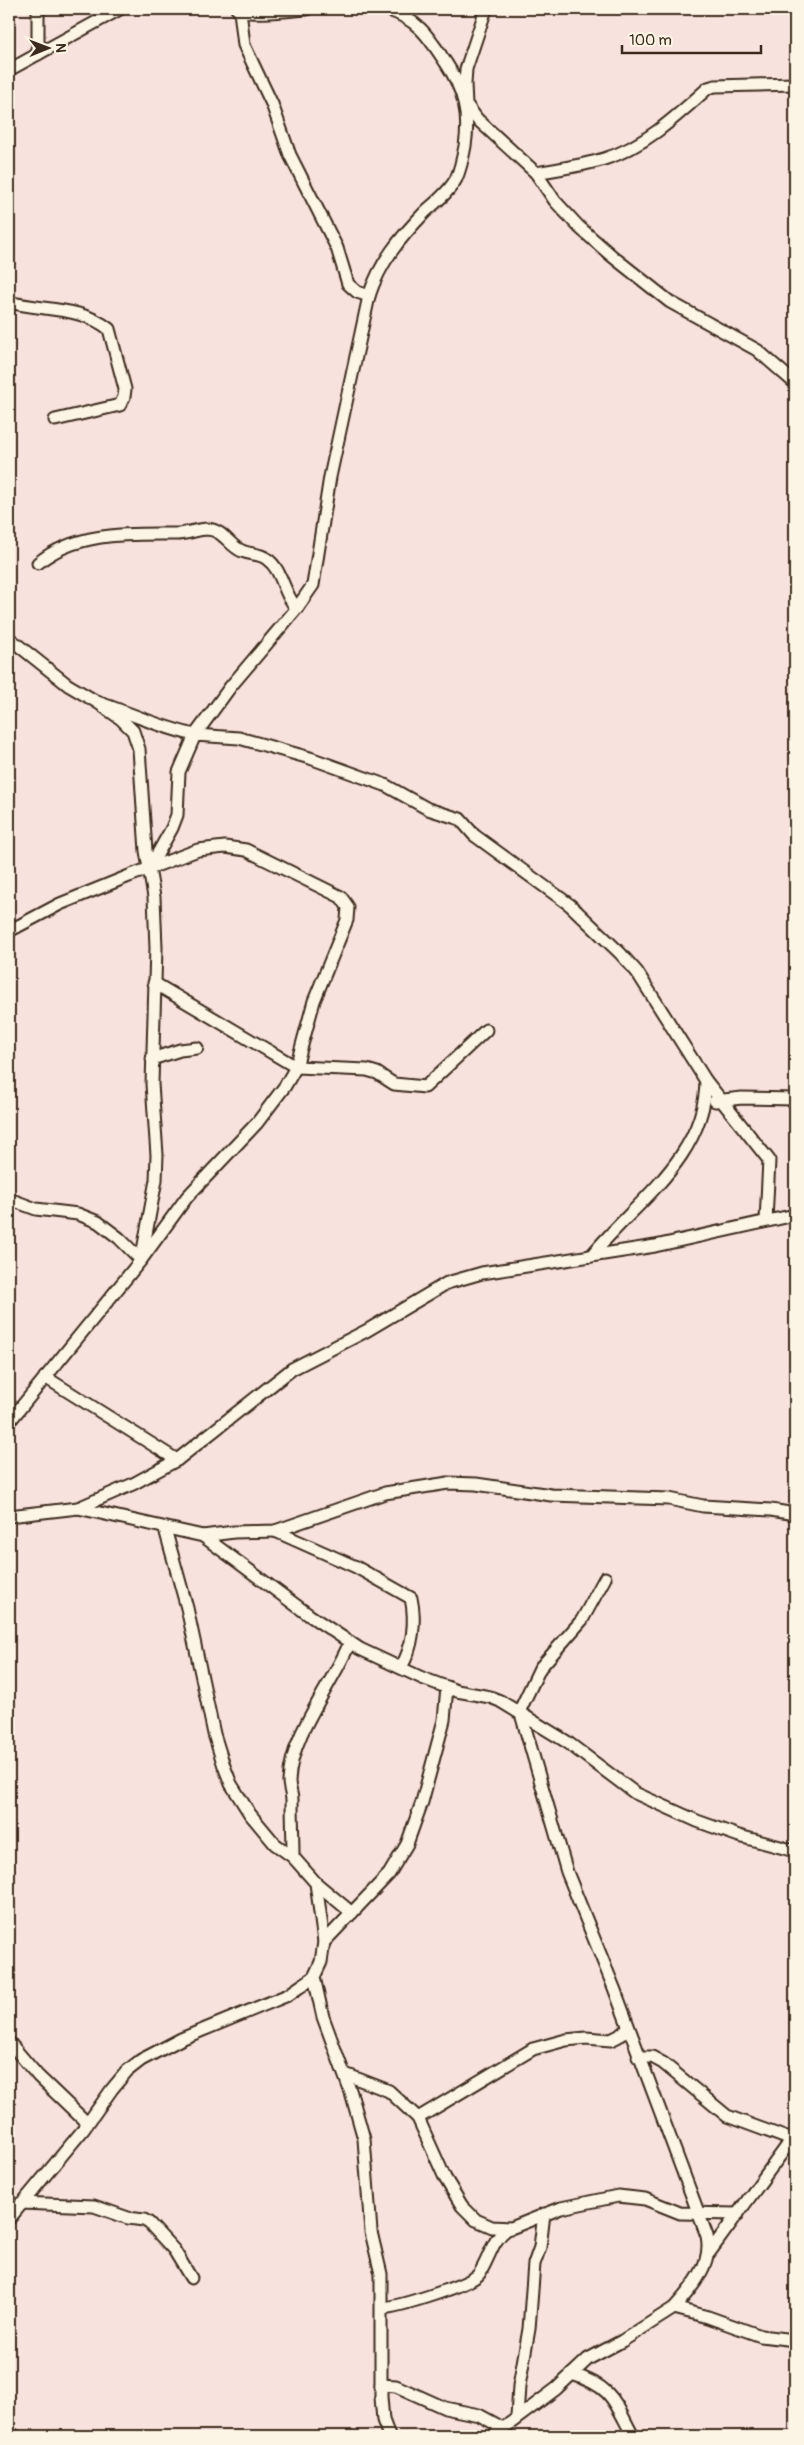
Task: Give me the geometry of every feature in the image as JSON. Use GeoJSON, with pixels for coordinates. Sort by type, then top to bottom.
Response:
{"type":"FeatureCollection","features":[{"type":"Feature","properties":{"kind":"street"},"geometry":{"type":"LineString","coordinates":[[38,9],[38,54]]}},
{"type":"Feature","properties":{"kind":"street"},"geometry":{"type":"LineString","coordinates":[[9,70],[120,9]]}},
{"type":"Feature","properties":{"kind":"street"},"geometry":{"type":"LineString","coordinates":[[307,9],[238,10],[244,45],[272,104],[290,155],[337,248],[348,284],[351,289],[369,296]]}},
{"type":"Feature","properties":{"kind":"street"},"geometry":{"type":"LineString","coordinates":[[386,9],[412,20],[424,31],[457,80],[466,104],[477,119],[536,173],[555,200],[579,227],[670,302],[757,350],[795,383]]}},
{"type":"Feature","properties":{"kind":"street"},"geometry":{"type":"LineString","coordinates":[[149,869],[172,828],[177,815],[179,772],[195,735],[231,686],[297,608],[312,585],[330,477],[369,296],[376,274],[401,236],[445,193],[456,179],[462,162],[467,128],[466,69],[486,9]]}},
{"type":"Feature","properties":{"kind":"street"},"geometry":{"type":"LineString","coordinates":[[536,173],[605,158],[635,144],[662,129],[708,88],[715,86],[795,84]]}},
{"type":"Feature","properties":{"kind":"street"},"geometry":{"type":"LineString","coordinates":[[9,302],[84,315],[109,329],[125,389],[124,398],[120,405],[109,409],[89,410],[55,420]]}},
{"type":"Feature","properties":{"kind":"street"},"geometry":{"type":"LineString","coordinates":[[38,563],[63,547],[80,542],[128,533],[178,534],[207,529],[228,538],[240,551],[257,554],[269,560],[290,599],[297,608]]}},
{"type":"Feature","properties":{"kind":"street"},"geometry":{"type":"LineString","coordinates":[[9,638],[68,685],[97,702],[133,731],[139,749],[149,869],[154,897],[156,948],[152,1059],[156,1180],[141,1260]]}},
{"type":"Feature","properties":{"kind":"street"},"geometry":{"type":"LineString","coordinates":[[97,702],[139,716],[163,727],[195,735],[238,738],[310,758],[384,785],[428,810],[460,819],[474,835],[570,905],[637,972],[706,1081],[769,1160],[766,1221]]}},
{"type":"Feature","properties":{"kind":"street"},"geometry":{"type":"LineString","coordinates":[[9,931],[74,898],[198,850],[232,848],[254,854],[341,897],[348,907],[347,920],[314,1001],[296,1067],[257,1123],[187,1197],[141,1260],[9,1422]]}},
{"type":"Feature","properties":{"kind":"street"},"geometry":{"type":"LineString","coordinates":[[154,983],[296,1067],[367,1070],[377,1073],[394,1084],[425,1087],[486,1030]]}},
{"type":"Feature","properties":{"kind":"street"},"geometry":{"type":"LineString","coordinates":[[152,1059],[180,1050],[197,1048]]}},
{"type":"Feature","properties":{"kind":"street"},"geometry":{"type":"LineString","coordinates":[[591,1256],[680,1159],[706,1103],[706,1081]]}},
{"type":"Feature","properties":{"kind":"street"},"geometry":{"type":"LineString","coordinates":[[706,1103],[720,1099],[795,1099]]}},
{"type":"Feature","properties":{"kind":"street"},"geometry":{"type":"LineString","coordinates":[[9,1199],[36,1209],[78,1214],[98,1222],[119,1238],[141,1260]]}},
{"type":"Feature","properties":{"kind":"street"},"geometry":{"type":"LineString","coordinates":[[9,1516],[78,1508],[133,1484],[177,1460],[292,1369],[366,1331],[447,1283],[482,1273],[655,1246],[766,1221],[786,1219],[795,1215]]}},
{"type":"Feature","properties":{"kind":"street"},"geometry":{"type":"LineString","coordinates":[[45,1377],[177,1460]]}},
{"type":"Feature","properties":{"kind":"street"},"geometry":{"type":"LineString","coordinates":[[78,1508],[203,1536],[234,1532],[275,1531],[385,1493],[448,1484],[476,1484],[551,1495],[669,1499],[703,1506],[771,1510],[795,1514]]}},
{"type":"Feature","properties":{"kind":"street"},"geometry":{"type":"LineString","coordinates":[[165,1529],[187,1608],[214,1734],[231,1784],[250,1814],[275,1844],[293,1857],[316,1883],[352,1912]]}},
{"type":"Feature","properties":{"kind":"street"},"geometry":{"type":"LineString","coordinates":[[275,1531],[356,1567],[411,1598],[413,1613],[410,1652],[401,1667]]}},
{"type":"Feature","properties":{"kind":"street"},"geometry":{"type":"LineString","coordinates":[[203,1536],[309,1615],[350,1642],[447,1687],[467,1694],[496,1699],[581,1751],[635,1793],[697,1821],[731,1833],[795,1851]]}},
{"type":"Feature","properties":{"kind":"street"},"geometry":{"type":"LineString","coordinates":[[605,1578],[582,1620],[540,1668],[520,1713],[566,1872],[614,1988],[638,2057],[699,2214],[709,2253]]}},
{"type":"Feature","properties":{"kind":"street"},"geometry":{"type":"LineString","coordinates":[[293,1857],[292,1799],[289,1781],[297,1749],[315,1707],[336,1673],[350,1642]]}},
{"type":"Feature","properties":{"kind":"street"},"geometry":{"type":"LineString","coordinates":[[324,1942],[389,1874],[401,1855],[410,1836],[428,1782],[444,1720],[447,1687]]}},
{"type":"Feature","properties":{"kind":"street"},"geometry":{"type":"LineString","coordinates":[[9,2218],[127,2071],[141,2060],[181,2039],[288,1995],[314,1977],[321,1962],[324,1942],[316,1883]]}},
{"type":"Feature","properties":{"kind":"street"},"geometry":{"type":"LineString","coordinates":[[314,1977],[323,2017],[345,2074],[364,2139],[372,2240],[381,2274],[381,2385],[383,2420],[389,2436]]}},
{"type":"Feature","properties":{"kind":"street"},"geometry":{"type":"LineString","coordinates":[[418,2118],[533,2049],[572,2039],[611,2040],[628,2028]]}},
{"type":"Feature","properties":{"kind":"street"},"geometry":{"type":"LineString","coordinates":[[9,2042],[38,2076],[87,2123]]}},
{"type":"Feature","properties":{"kind":"street"},"geometry":{"type":"LineString","coordinates":[[492,2436],[556,2389],[588,2358],[622,2341],[674,2308],[698,2277],[709,2253],[794,2138],[727,2116],[663,2063],[652,2057],[638,2057]]}},
{"type":"Feature","properties":{"kind":"street"},"geometry":{"type":"LineString","coordinates":[[345,2074],[390,2091],[418,2118],[445,2178],[467,2213],[485,2224],[507,2229]]}},
{"type":"Feature","properties":{"kind":"street"},"geometry":{"type":"LineString","coordinates":[[382,2308],[447,2290],[475,2278],[480,2273],[494,2242],[507,2229],[570,2205],[618,2196],[637,2197],[673,2211],[699,2214],[726,2212],[738,2214]]}},
{"type":"Feature","properties":{"kind":"street"},"geometry":{"type":"LineString","coordinates":[[21,2203],[94,2206],[128,2218],[144,2220],[174,2250],[191,2278]]}},
{"type":"Feature","properties":{"kind":"street"},"geometry":{"type":"LineString","coordinates":[[517,2417],[519,2386],[529,2329],[534,2264],[540,2247],[544,2214]]}},
{"type":"Feature","properties":{"kind":"street"},"geometry":{"type":"LineString","coordinates":[[674,2308],[708,2317],[761,2336],[795,2340]]}},
{"type":"Feature","properties":{"kind":"street"},"geometry":{"type":"LineString","coordinates":[[572,2374],[603,2386],[633,2436]]}},
{"type":"Feature","properties":{"kind":"street"},"geometry":{"type":"LineString","coordinates":[[381,2385],[396,2386],[445,2408],[478,2415],[503,2428]]}},
{"type":"Feature","properties":{"kind":"street"},"geometry":{"type":"LineString","coordinates":[[9,2432],[15,2436]]}}]}
